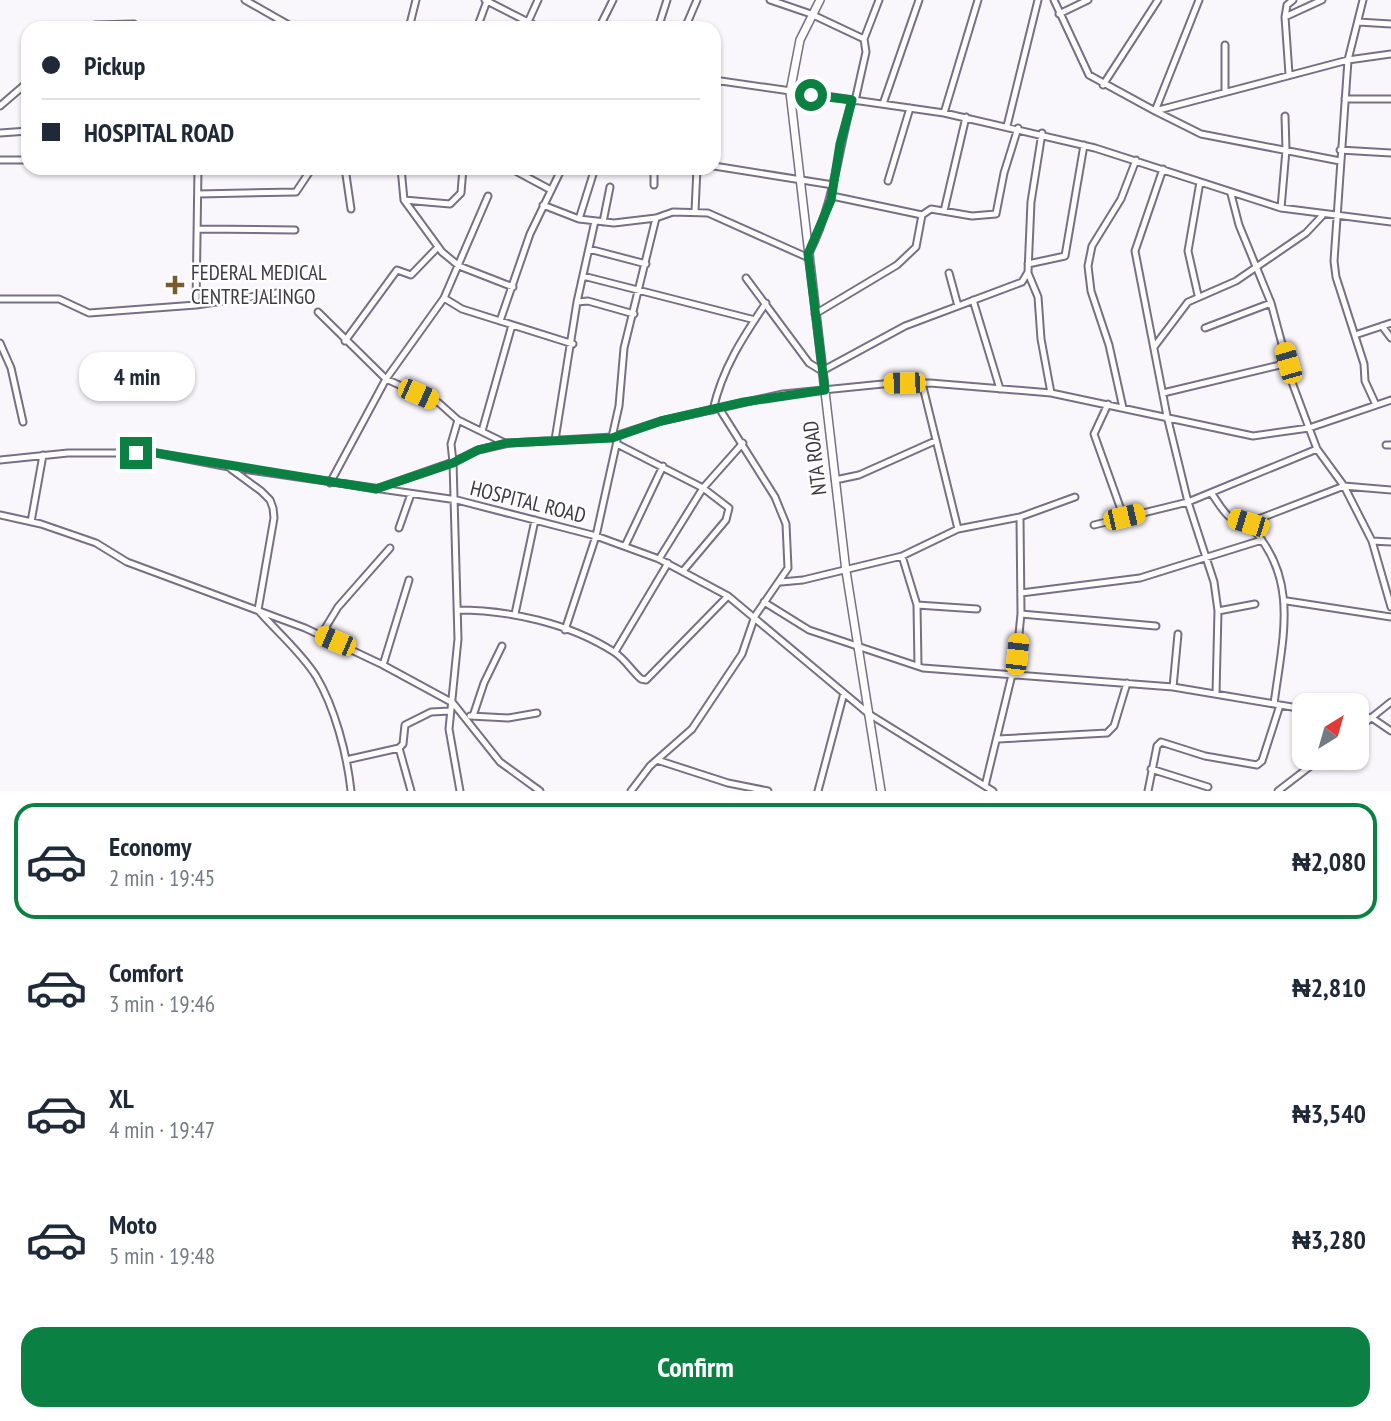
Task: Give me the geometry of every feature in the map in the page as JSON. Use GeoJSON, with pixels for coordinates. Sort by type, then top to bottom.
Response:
{"type":"FeatureCollection","features":[{"type":"Feature","properties":{"kind":"street"},"geometry":{"type":"LineString","coordinates":[[246,0],[282,21]]}},
{"type":"Feature","properties":{"kind":"street"},"geometry":{"type":"LineString","coordinates":[[412,21],[416,0]]}},
{"type":"Feature","properties":{"kind":"street"},"geometry":{"type":"LineString","coordinates":[[528,21],[538,0]]}},
{"type":"Feature","properties":{"kind":"street"},"geometry":{"type":"LineString","coordinates":[[602,21],[613,0]]}},
{"type":"Feature","properties":{"kind":"street"},"geometry":{"type":"LineString","coordinates":[[660,21],[667,0]]}},
{"type":"Feature","properties":{"kind":"street"},"geometry":{"type":"LineString","coordinates":[[688,21],[697,0]]}},
{"type":"Feature","properties":{"kind":"street"},"geometry":{"type":"LineString","coordinates":[[770,0],[811,14],[864,39]]}},
{"type":"Feature","properties":{"kind":"street","name":"NTA ROAD"},"geometry":{"type":"LineString","coordinates":[[820,0],[811,14],[796,54],[790,92],[846,571],[881,791]]}},
{"type":"Feature","properties":{"kind":"street"},"geometry":{"type":"LineString","coordinates":[[543,205],[579,219],[603,222],[656,218],[673,212],[695,211],[721,216],[808,256],[825,221],[832,196],[840,144],[866,52],[864,39],[879,0]]}},
{"type":"Feature","properties":{"kind":"street"},"geometry":{"type":"LineString","coordinates":[[883,104],[919,0]]}},
{"type":"Feature","properties":{"kind":"street"},"geometry":{"type":"LineString","coordinates":[[944,113],[978,0]]}},
{"type":"Feature","properties":{"kind":"street"},"geometry":{"type":"LineString","coordinates":[[1007,126],[1038,0]]}},
{"type":"Feature","properties":{"kind":"street"},"geometry":{"type":"LineString","coordinates":[[1054,0],[1084,68],[1103,85],[1200,134],[1340,161]]}},
{"type":"Feature","properties":{"kind":"street"},"geometry":{"type":"LineString","coordinates":[[1059,14],[1088,0]]}},
{"type":"Feature","properties":{"kind":"street"},"geometry":{"type":"LineString","coordinates":[[1103,85],[1158,0]]}},
{"type":"Feature","properties":{"kind":"street"},"geometry":{"type":"LineString","coordinates":[[1155,111],[1199,0]]}},
{"type":"Feature","properties":{"kind":"street"},"geometry":{"type":"LineString","coordinates":[[1289,74],[1285,17],[1287,5],[1293,0]]}},
{"type":"Feature","properties":{"kind":"street"},"geometry":{"type":"LineString","coordinates":[[1285,17],[1322,0]]}},
{"type":"Feature","properties":{"kind":"street"},"geometry":{"type":"LineString","coordinates":[[1363,0],[1348,60],[1336,217],[1336,277],[1364,364],[1365,381],[1376,405]]}},
{"type":"Feature","properties":{"kind":"street"},"geometry":{"type":"LineString","coordinates":[[479,21],[486,1],[526,21]]}},
{"type":"Feature","properties":{"kind":"street"},"geometry":{"type":"LineString","coordinates":[[1357,22],[1391,24]]}},
{"type":"Feature","properties":{"kind":"street"},"geometry":{"type":"LineString","coordinates":[[1225,45],[1226,91]]}},
{"type":"Feature","properties":{"kind":"street"},"geometry":{"type":"LineString","coordinates":[[1155,111],[1173,109],[1289,74],[1348,60],[1391,54]]}},
{"type":"Feature","properties":{"kind":"street"},"geometry":{"type":"LineString","coordinates":[[721,81],[944,113],[1042,133],[1136,160],[1231,194],[1280,208],[1322,216],[1391,222]]}},
{"type":"Feature","properties":{"kind":"street"},"geometry":{"type":"LineString","coordinates":[[0,106],[21,88]]}},
{"type":"Feature","properties":{"kind":"street"},"geometry":{"type":"LineString","coordinates":[[1345,99],[1391,99]]}},
{"type":"Feature","properties":{"kind":"street"},"geometry":{"type":"LineString","coordinates":[[888,181],[910,108]]}},
{"type":"Feature","properties":{"kind":"street"},"geometry":{"type":"LineString","coordinates":[[1280,208],[1286,150],[1285,116]]}},
{"type":"Feature","properties":{"kind":"street"},"geometry":{"type":"LineString","coordinates":[[944,211],[966,117]]}},
{"type":"Feature","properties":{"kind":"street"},"geometry":{"type":"LineString","coordinates":[[832,196],[922,215],[931,209],[972,216],[998,212],[1003,173],[1018,128]]}},
{"type":"Feature","properties":{"kind":"street"},"geometry":{"type":"LineString","coordinates":[[0,133],[21,132]]}},
{"type":"Feature","properties":{"kind":"street"},"geometry":{"type":"LineString","coordinates":[[1042,133],[1031,202],[1028,272],[1038,297],[1041,340],[1051,393]]}},
{"type":"Feature","properties":{"kind":"street"},"geometry":{"type":"LineString","coordinates":[[1028,264],[1065,257],[1084,145]]}},
{"type":"Feature","properties":{"kind":"street"},"geometry":{"type":"LineString","coordinates":[[1340,150],[1391,153]]}},
{"type":"Feature","properties":{"kind":"street"},"geometry":{"type":"LineString","coordinates":[[0,160],[21,160]]}},
{"type":"Feature","properties":{"kind":"street"},"geometry":{"type":"LineString","coordinates":[[1123,408],[1109,345],[1091,291],[1088,266],[1092,246],[1121,199],[1136,160]]}},
{"type":"Feature","properties":{"kind":"street"},"geometry":{"type":"LineString","coordinates":[[721,167],[833,186]]}},
{"type":"Feature","properties":{"kind":"street"},"geometry":{"type":"LineString","coordinates":[[1163,169],[1135,251],[1167,416],[1188,502],[1214,582],[1218,611],[1216,694]]}},
{"type":"Feature","properties":{"kind":"street"},"geometry":{"type":"LineString","coordinates":[[197,305],[198,175]]}},
{"type":"Feature","properties":{"kind":"street"},"geometry":{"type":"LineString","coordinates":[[198,194],[296,191],[307,175]]}},
{"type":"Feature","properties":{"kind":"street"},"geometry":{"type":"LineString","coordinates":[[346,175],[351,209]]}},
{"type":"Feature","properties":{"kind":"street"},"geometry":{"type":"LineString","coordinates":[[402,175],[404,200],[438,247],[459,266],[513,286]]}},
{"type":"Feature","properties":{"kind":"street"},"geometry":{"type":"LineString","coordinates":[[404,200],[450,204],[461,193],[462,175]]}},
{"type":"Feature","properties":{"kind":"street"},"geometry":{"type":"LineString","coordinates":[[523,175],[551,190]]}},
{"type":"Feature","properties":{"kind":"street"},"geometry":{"type":"LineString","coordinates":[[500,321],[543,205],[558,175]]}},
{"type":"Feature","properties":{"kind":"street"},"geometry":{"type":"LineString","coordinates":[[579,219],[593,175]]}},
{"type":"Feature","properties":{"kind":"street"},"geometry":{"type":"LineString","coordinates":[[654,175],[654,185]]}},
{"type":"Feature","properties":{"kind":"street"},"geometry":{"type":"LineString","coordinates":[[695,211],[697,175]]}},
{"type":"Feature","properties":{"kind":"street"},"geometry":{"type":"LineString","coordinates":[[1198,295],[1188,251],[1200,182]]}},
{"type":"Feature","properties":{"kind":"street"},"geometry":{"type":"LineString","coordinates":[[603,222],[610,187]]}},
{"type":"Feature","properties":{"kind":"street"},"geometry":{"type":"LineString","coordinates":[[1231,194],[1255,266],[1271,303],[1317,449],[1344,486],[1372,541],[1391,607]]}},
{"type":"Feature","properties":{"kind":"street"},"geometry":{"type":"LineString","coordinates":[[330,483],[386,379],[444,298],[488,196]]}},
{"type":"Feature","properties":{"kind":"street"},"geometry":{"type":"LineString","coordinates":[[816,314],[897,265],[916,247],[922,215]]}},
{"type":"Feature","properties":{"kind":"street"},"geometry":{"type":"LineString","coordinates":[[1154,347],[1182,308],[1198,295],[1236,281],[1306,233],[1322,216]]}},
{"type":"Feature","properties":{"kind":"street"},"geometry":{"type":"LineString","coordinates":[[565,631],[596,536],[617,444],[615,436],[624,348],[656,218]]}},
{"type":"Feature","properties":{"kind":"street"},"geometry":{"type":"LineString","coordinates":[[555,440],[573,344],[577,302],[595,221]]}},
{"type":"Feature","properties":{"kind":"street"},"geometry":{"type":"LineString","coordinates":[[197,229],[295,230]]}},
{"type":"Feature","properties":{"kind":"street"},"geometry":{"type":"LineString","coordinates":[[345,341],[397,270],[411,275],[438,247]]}},
{"type":"Feature","properties":{"kind":"street"},"geometry":{"type":"LineString","coordinates":[[589,249],[646,264]]}},
{"type":"Feature","properties":{"kind":"street"},"geometry":{"type":"LineString","coordinates":[[746,278],[809,363],[822,371],[905,326],[1022,282],[1028,272]]}},
{"type":"Feature","properties":{"kind":"street"},"geometry":{"type":"LineString","coordinates":[[949,273],[958,306]]}},
{"type":"Feature","properties":{"kind":"street"},"geometry":{"type":"LineString","coordinates":[[583,276],[639,292],[726,310],[755,320]]}},
{"type":"Feature","properties":{"kind":"street"},"geometry":{"type":"LineString","coordinates":[[0,299],[59,299],[89,313],[197,305],[277,293]]}},
{"type":"Feature","properties":{"kind":"street"},"geometry":{"type":"LineString","coordinates":[[444,298],[462,309],[573,344]]}},
{"type":"Feature","properties":{"kind":"street"},"geometry":{"type":"LineString","coordinates":[[973,300],[1000,389]]}},
{"type":"Feature","properties":{"kind":"street"},"geometry":{"type":"LineString","coordinates":[[577,302],[588,301],[634,314]]}},
{"type":"Feature","properties":{"kind":"street"},"geometry":{"type":"LineString","coordinates":[[716,409],[724,374],[766,303]]}},
{"type":"Feature","properties":{"kind":"street"},"geometry":{"type":"LineString","coordinates":[[1205,328],[1271,303]]}},
{"type":"Feature","properties":{"kind":"street"},"geometry":{"type":"LineString","coordinates":[[318,312],[386,379],[439,403],[458,420],[506,443]]}},
{"type":"Feature","properties":{"kind":"street"},"geometry":{"type":"LineString","coordinates":[[1355,335],[1391,323]]}},
{"type":"Feature","properties":{"kind":"street"},"geometry":{"type":"LineString","coordinates":[[482,430],[512,325]]}},
{"type":"Feature","properties":{"kind":"street"},"geometry":{"type":"LineString","coordinates":[[1382,326],[1391,338]]}},
{"type":"Feature","properties":{"kind":"street"},"geometry":{"type":"LineString","coordinates":[[0,343],[11,368],[23,422]]}},
{"type":"Feature","properties":{"kind":"street"},"geometry":{"type":"LineString","coordinates":[[1163,393],[1288,363]]}},
{"type":"Feature","properties":{"kind":"street"},"geometry":{"type":"LineString","coordinates":[[922,383],[958,529]]}},
{"type":"Feature","properties":{"kind":"street"},"geometry":{"type":"LineString","coordinates":[[376,489],[453,463],[478,450],[506,443],[615,436],[661,421],[783,394],[825,390],[922,383],[1051,393],[1253,436],[1309,428],[1391,400]]}},
{"type":"Feature","properties":{"kind":"street"},"geometry":{"type":"LineString","coordinates":[[1108,404],[1094,433],[1124,517]]}},
{"type":"Feature","properties":{"kind":"street"},"geometry":{"type":"LineString","coordinates":[[631,791],[657,760],[692,729],[742,654],[755,616],[781,582],[788,568],[786,524],[775,497],[743,443],[716,409]]}},
{"type":"Feature","properties":{"kind":"street"},"geometry":{"type":"LineString","coordinates":[[458,420],[451,444],[457,500],[457,610],[453,703],[449,729],[460,791]]}},
{"type":"Feature","properties":{"kind":"street"},"geometry":{"type":"LineString","coordinates":[[835,480],[859,475],[935,441]]}},
{"type":"Feature","properties":{"kind":"street"},"geometry":{"type":"LineString","coordinates":[[659,559],[703,488],[743,443]]}},
{"type":"Feature","properties":{"kind":"street"},"geometry":{"type":"LineString","coordinates":[[617,444],[703,488],[729,508],[729,515],[683,571]]}},
{"type":"Feature","properties":{"kind":"street"},"geometry":{"type":"LineString","coordinates":[[1094,525],[1188,502],[1317,449]]}},
{"type":"Feature","properties":{"kind":"street","name":"HOSPITAL ROAD"},"geometry":{"type":"LineString","coordinates":[[0,460],[43,455],[156,453],[330,483],[457,500],[596,536],[668,563],[728,596],[869,714],[993,791]]}},
{"type":"Feature","properties":{"kind":"street"},"geometry":{"type":"LineString","coordinates":[[30,522],[43,455]]}},
{"type":"Feature","properties":{"kind":"street"},"geometry":{"type":"LineString","coordinates":[[625,546],[663,466]]}},
{"type":"Feature","properties":{"kind":"street"},"geometry":{"type":"LineString","coordinates":[[229,467],[261,491],[270,500],[273,508],[273,528],[258,610]]}},
{"type":"Feature","properties":{"kind":"street"},"geometry":{"type":"LineString","coordinates":[[1248,523],[1344,486],[1391,491]]}},
{"type":"Feature","properties":{"kind":"street"},"geometry":{"type":"LineString","coordinates":[[1148,791],[1157,746],[1161,742],[1205,756],[1257,765],[1262,761],[1277,705],[1287,601],[1274,561],[1262,540],[1248,523],[1227,515],[1211,493]]}},
{"type":"Feature","properties":{"kind":"street"},"geometry":{"type":"LineString","coordinates":[[399,528],[411,494]]}},
{"type":"Feature","properties":{"kind":"street"},"geometry":{"type":"LineString","coordinates":[[781,582],[846,571],[902,556],[958,529],[1020,517],[1075,497]]}},
{"type":"Feature","properties":{"kind":"street"},"geometry":{"type":"LineString","coordinates":[[0,515],[96,543],[127,562],[321,635],[383,665],[453,703],[500,762],[540,791]]}},
{"type":"Feature","properties":{"kind":"street"},"geometry":{"type":"LineString","coordinates":[[985,786],[1012,676],[1021,614],[1020,517]]}},
{"type":"Feature","properties":{"kind":"street"},"geometry":{"type":"LineString","coordinates":[[516,614],[536,520]]}},
{"type":"Feature","properties":{"kind":"street"},"geometry":{"type":"LineString","coordinates":[[1021,593],[1140,578],[1262,540]]}},
{"type":"Feature","properties":{"kind":"street"},"geometry":{"type":"LineString","coordinates":[[1372,541],[1391,542]]}},
{"type":"Feature","properties":{"kind":"street"},"geometry":{"type":"LineString","coordinates":[[321,635],[338,607],[390,548]]}},
{"type":"Feature","properties":{"kind":"street"},"geometry":{"type":"LineString","coordinates":[[902,556],[916,605],[918,666]]}},
{"type":"Feature","properties":{"kind":"street"},"geometry":{"type":"LineString","coordinates":[[615,652],[668,563]]}},
{"type":"Feature","properties":{"kind":"street"},"geometry":{"type":"LineString","coordinates":[[383,665],[409,580]]}},
{"type":"Feature","properties":{"kind":"street"},"geometry":{"type":"LineString","coordinates":[[457,610],[516,614],[565,631],[615,652],[637,676],[646,680],[728,596]]}},
{"type":"Feature","properties":{"kind":"street"},"geometry":{"type":"LineString","coordinates":[[1287,601],[1391,617]]}},
{"type":"Feature","properties":{"kind":"street"},"geometry":{"type":"LineString","coordinates":[[764,602],[809,630],[918,666],[1012,676],[1173,687],[1292,707]]}},
{"type":"Feature","properties":{"kind":"street"},"geometry":{"type":"LineString","coordinates":[[1218,611],[1255,604]]}},
{"type":"Feature","properties":{"kind":"street"},"geometry":{"type":"LineString","coordinates":[[916,605],[977,609]]}},
{"type":"Feature","properties":{"kind":"street"},"geometry":{"type":"LineString","coordinates":[[258,610],[316,677],[329,704],[346,760],[351,791]]}},
{"type":"Feature","properties":{"kind":"street"},"geometry":{"type":"LineString","coordinates":[[1021,614],[1156,626]]}},
{"type":"Feature","properties":{"kind":"street"},"geometry":{"type":"LineString","coordinates":[[1173,687],[1178,634]]}},
{"type":"Feature","properties":{"kind":"street"},"geometry":{"type":"LineString","coordinates":[[473,716],[484,682],[502,646]]}},
{"type":"Feature","properties":{"kind":"street"},"geometry":{"type":"LineString","coordinates":[[998,739],[1107,733],[1114,726],[1126,683]]}},
{"type":"Feature","properties":{"kind":"street"},"geometry":{"type":"LineString","coordinates":[[818,791],[844,692]]}},
{"type":"Feature","properties":{"kind":"street"},"geometry":{"type":"LineString","coordinates":[[1369,720],[1391,702]]}},
{"type":"Feature","properties":{"kind":"street"},"geometry":{"type":"LineString","coordinates":[[346,760],[399,748],[403,744],[405,725],[431,712],[450,711]]}},
{"type":"Feature","properties":{"kind":"street"},"geometry":{"type":"LineString","coordinates":[[463,716],[508,718],[537,713]]}},
{"type":"Feature","properties":{"kind":"street"},"geometry":{"type":"LineString","coordinates":[[1369,718],[1391,731]]}},
{"type":"Feature","properties":{"kind":"street"},"geometry":{"type":"LineString","coordinates":[[399,748],[411,791]]}},
{"type":"Feature","properties":{"kind":"street"},"geometry":{"type":"LineString","coordinates":[[657,760],[728,783],[768,791]]}},
{"type":"Feature","properties":{"kind":"street"},"geometry":{"type":"LineString","coordinates":[[1151,769],[1208,787]]}},
{"type":"Feature","properties":{"kind":"street"},"geometry":{"type":"LineString","coordinates":[[1278,791],[1305,770]]}},
{"type":"Feature","properties":{"kind":"street"},"geometry":{"type":"LineString","coordinates":[[728,783],[728,791]]}},
{"type":"Feature","properties":{"kind":"street"},"geometry":{"type":"LineString","coordinates":[[526,791],[529,784]]}},
{"type":"Feature","properties":{"kind":"place","name":"FEDERAL MEDICAL CENTRE JALINGO"},"geometry":{"type":"Point","coordinates":[175,285]}},
{"type":"Feature","properties":{"kind":"route"},"geometry":{"type":"LineString","coordinates":[[136,453],[156,453],[376,489],[453,463],[478,450],[506,443],[612,438],[661,421],[744,402],[783,394],[825,390],[808,254],[825,221],[831,200],[835,166],[852,100],[811,95]]}}]}
